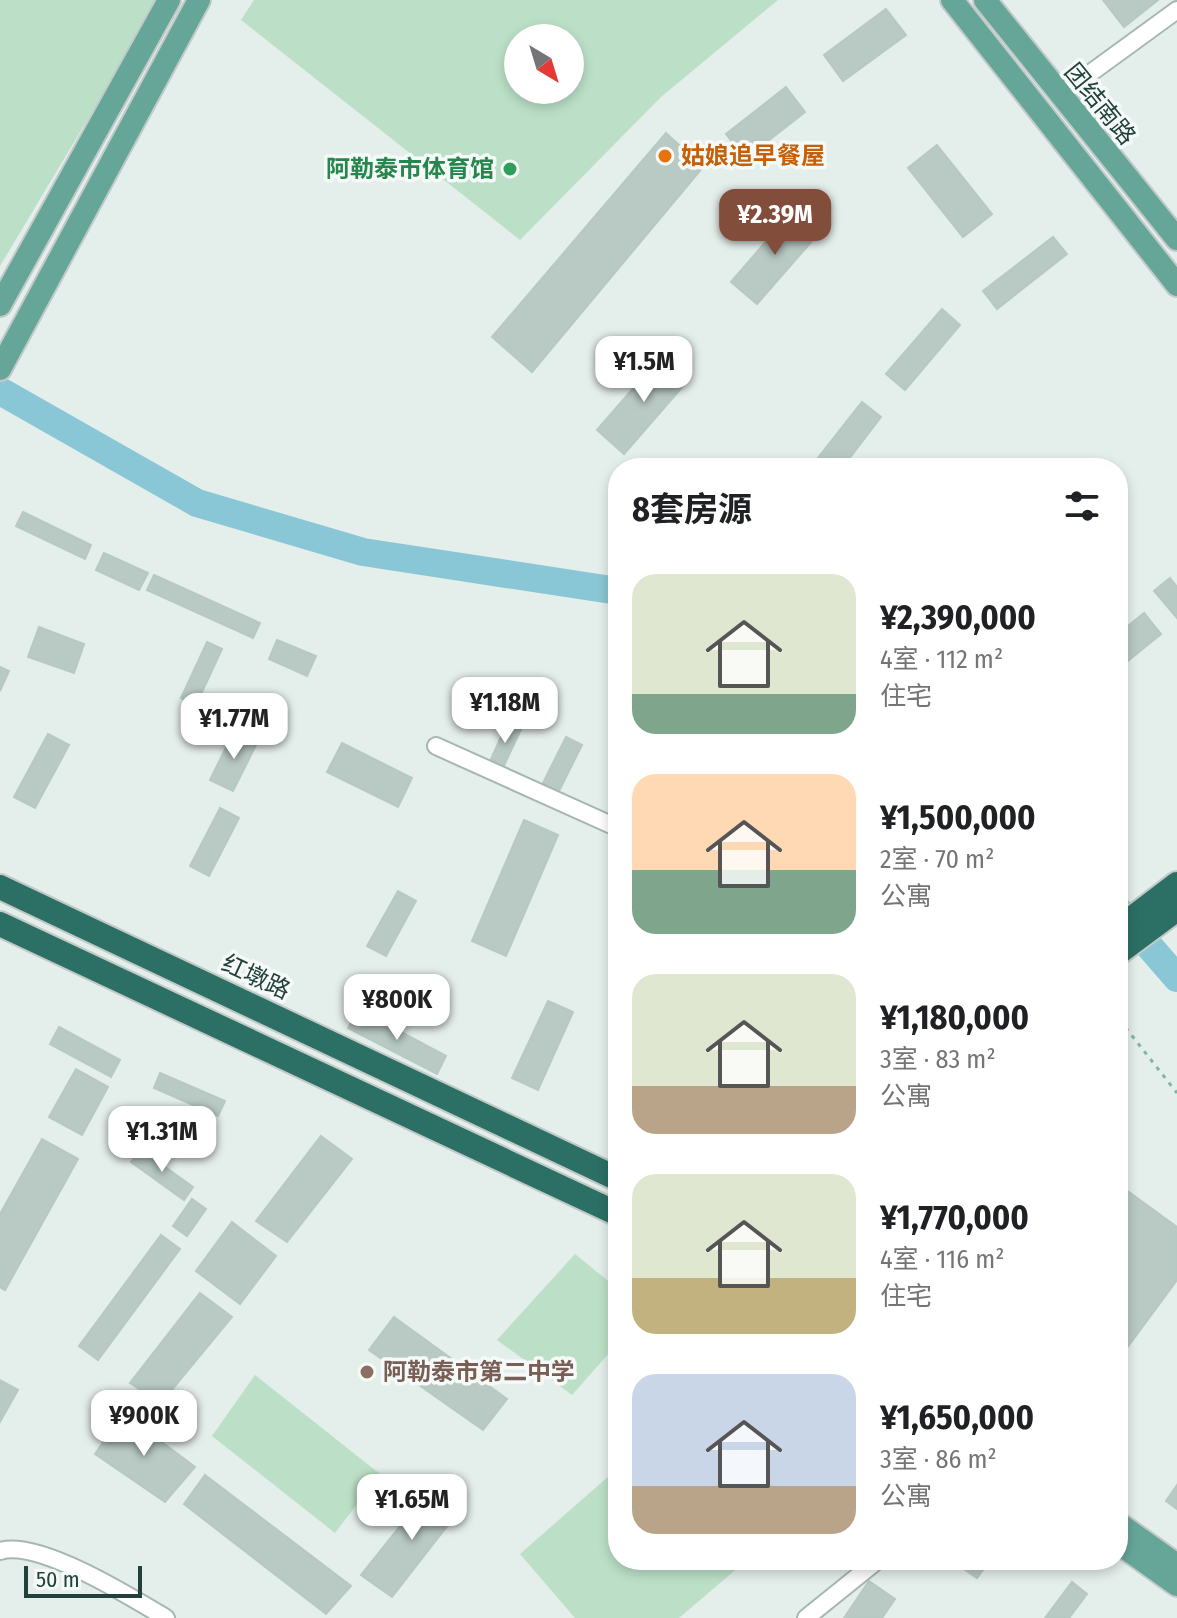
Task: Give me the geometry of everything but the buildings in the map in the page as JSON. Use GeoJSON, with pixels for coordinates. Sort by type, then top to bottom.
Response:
{"type":"FeatureCollection","features":[{"type":"Feature","properties":{"kind":"highway"},"geometry":{"type":"LineString","coordinates":[[1128,921],[1177,884]]}},
{"type":"Feature","properties":{"kind":"highway","name":"红墩路"},"geometry":{"type":"LineString","coordinates":[[0,887],[608,1174]]}},
{"type":"Feature","properties":{"kind":"highway"},"geometry":{"type":"LineString","coordinates":[[1128,946],[1177,909]]}},
{"type":"Feature","properties":{"kind":"highway"},"geometry":{"type":"LineString","coordinates":[[0,924],[608,1209]]}},
{"type":"Feature","properties":{"kind":"main road"},"geometry":{"type":"LineString","coordinates":[[0,305],[169,0]]}},
{"type":"Feature","properties":{"kind":"main road"},"geometry":{"type":"LineString","coordinates":[[0,369],[199,0]]}},
{"type":"Feature","properties":{"kind":"main road"},"geometry":{"type":"LineString","coordinates":[[952,0],[1177,285]]}},
{"type":"Feature","properties":{"kind":"main road","name":"团结南路"},"geometry":{"type":"LineString","coordinates":[[985,0],[1059,96],[1177,239]]}},
{"type":"Feature","properties":{"kind":"main road"},"geometry":{"type":"LineString","coordinates":[[1128,1530],[1177,1565]]}},
{"type":"Feature","properties":{"kind":"main road"},"geometry":{"type":"LineString","coordinates":[[1128,1550],[1177,1585]]}},
{"type":"Feature","properties":{"kind":"street"},"geometry":{"type":"LineString","coordinates":[[1059,96],[1177,10]]}},
{"type":"Feature","properties":{"kind":"street"},"geometry":{"type":"LineString","coordinates":[[436,746],[608,823]]}},
{"type":"Feature","properties":{"kind":"street"},"geometry":{"type":"LineString","coordinates":[[0,1551],[8,1548],[37,1552],[80,1571],[166,1618]]}},
{"type":"Feature","properties":{"kind":"street"},"geometry":{"type":"LineString","coordinates":[[806,1618],[866,1570]]}},
{"type":"Feature","properties":{"kind":"path"},"geometry":{"type":"LineString","coordinates":[[1128,1031],[1177,1093]]}},
{"type":"Feature","properties":{"kind":"green space"},"geometry":{"type":"Polygon","coordinates":[[[0,0],[159,0],[0,266],[0,0]]]}},
{"type":"Feature","properties":{"kind":"green space","name":"阿勒泰市体育馆"},"geometry":{"type":"Polygon","coordinates":[[[254,0],[778,0],[661,97],[520,240],[241,20],[254,0]]]}},
{"type":"Feature","properties":{"kind":"green space"},"geometry":{"type":"Polygon","coordinates":[[[575,1254],[608,1281],[608,1354],[572,1395],[497,1340],[575,1254]]]}},
{"type":"Feature","properties":{"kind":"green space"},"geometry":{"type":"Polygon","coordinates":[[[255,1375],[380,1474],[335,1533],[212,1436],[255,1375]]]}},
{"type":"Feature","properties":{"kind":"green space"},"geometry":{"type":"Polygon","coordinates":[[[608,1477],[608,1570],[735,1570],[679,1618],[575,1618],[520,1554],[608,1477]]]}},
{"type":"Feature","properties":{"kind":"waterway"},"geometry":{"type":"LineString","coordinates":[[0,391],[197,503],[363,552],[608,589]]}},
{"type":"Feature","properties":{"kind":"waterway"},"geometry":{"type":"LineString","coordinates":[[1128,922],[1177,978]]}},
{"type":"Feature","properties":{"kind":"place","name":"姑娘追早餐屋"},"geometry":{"type":"Point","coordinates":[665,156]}},
{"type":"Feature","properties":{"kind":"place","name":"阿勒泰市体育馆"},"geometry":{"type":"Point","coordinates":[510,169]}},
{"type":"Feature","properties":{"kind":"place","name":"阿勒泰市第二中学"},"geometry":{"type":"Point","coordinates":[367,1372]}}]}
